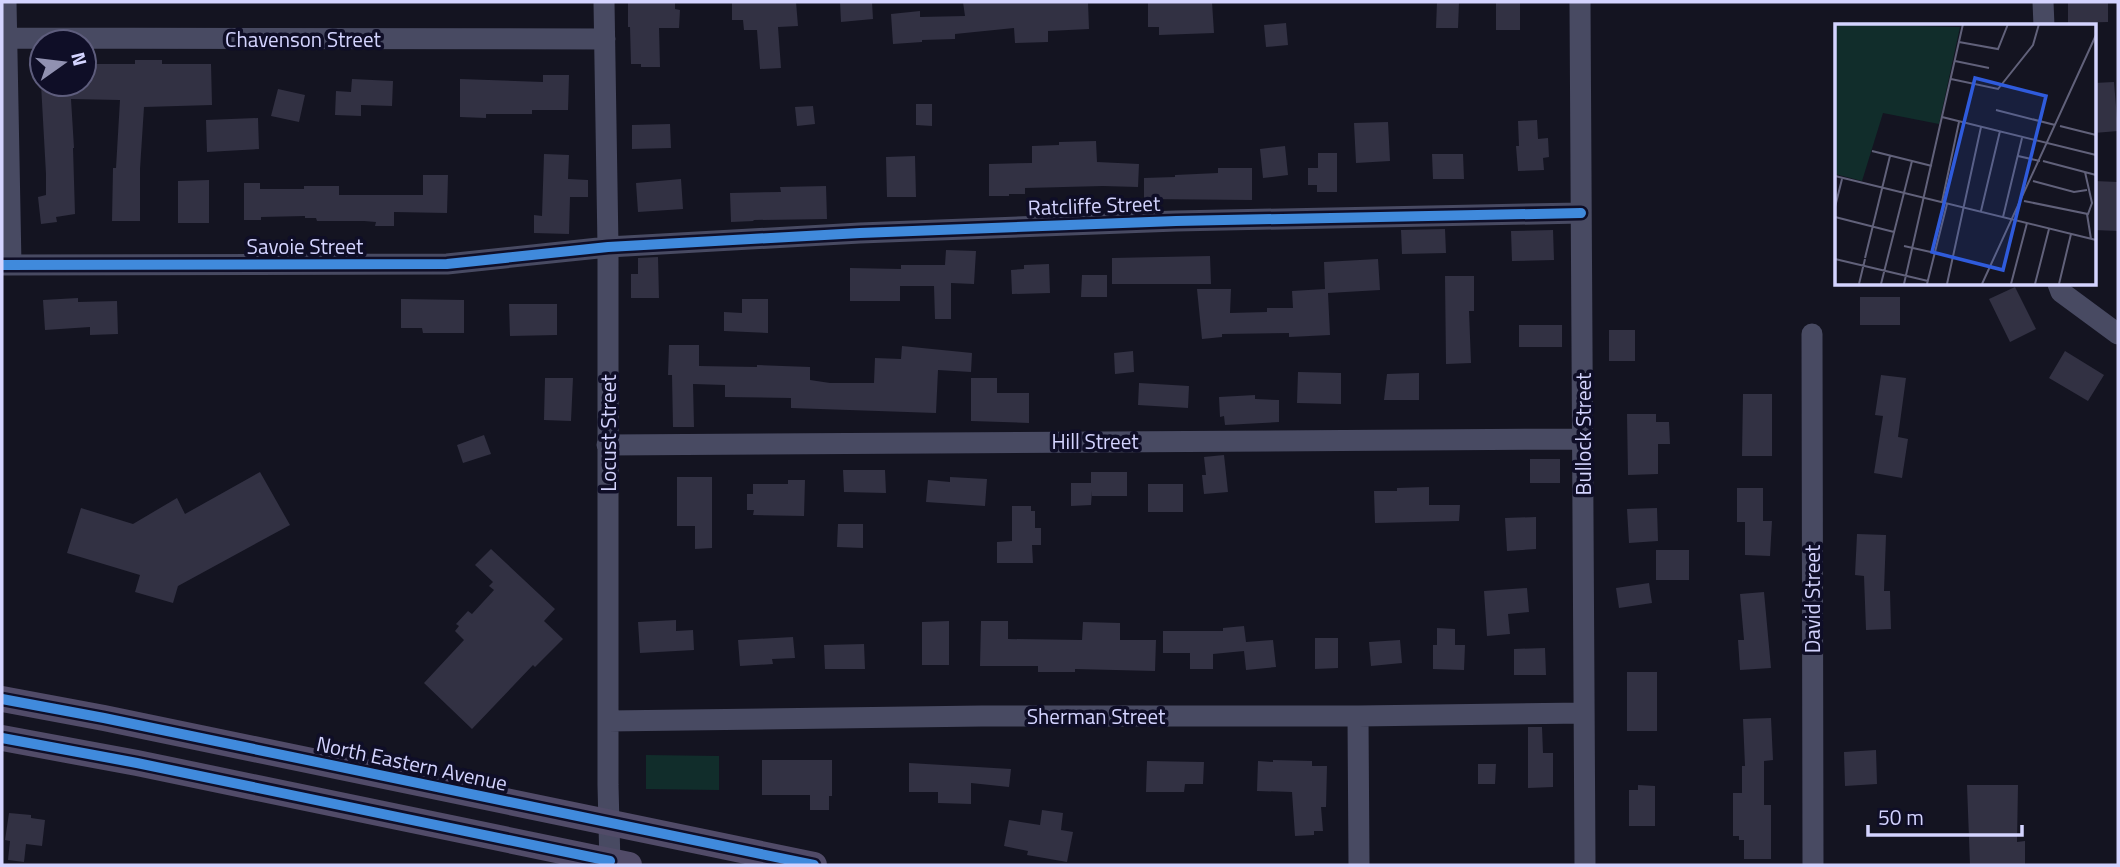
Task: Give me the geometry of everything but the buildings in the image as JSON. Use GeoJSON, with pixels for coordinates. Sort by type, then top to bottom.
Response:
{"type":"FeatureCollection","features":[{"type":"Feature","properties":{"kind":"main road","name":"North Eastern Avenue"},"geometry":{"type":"LineString","coordinates":[[2,699],[814,865]]}},
{"type":"Feature","properties":{"kind":"main road"},"geometry":{"type":"LineString","coordinates":[[2,738],[137,763],[616,864]]}},
{"type":"Feature","properties":{"kind":"street"},"geometry":{"type":"LineString","coordinates":[[6,2],[6,265]]}},
{"type":"Feature","properties":{"kind":"street","name":"Locust Street"},"geometry":{"type":"LineString","coordinates":[[604,2],[608,247],[609,823],[616,864]]}},
{"type":"Feature","properties":{"kind":"street","name":"Bullock Street"},"geometry":{"type":"LineString","coordinates":[[1580,2],[1585,865]]}},
{"type":"Feature","properties":{"kind":"street"},"geometry":{"type":"LineString","coordinates":[[2043,2],[2044,24]]}},
{"type":"Feature","properties":{"kind":"street","name":"Chavenson Street"},"geometry":{"type":"LineString","coordinates":[[4,38],[604,39]]}},
{"type":"Feature","properties":{"kind":"street","name":"Ratcliffe Street"},"geometry":{"type":"LineString","coordinates":[[608,247],[860,233],[1176,221],[1581,213]]}},
{"type":"Feature","properties":{"kind":"street","name":"Savoie Street"},"geometry":{"type":"LineString","coordinates":[[6,265],[447,264],[608,247]]}},
{"type":"Feature","properties":{"kind":"street"},"geometry":{"type":"LineString","coordinates":[[2058,285],[2061,292],[2118,334]]}},
{"type":"Feature","properties":{"kind":"street","name":"David Street"},"geometry":{"type":"LineString","coordinates":[[1812,334],[1813,865]]}},
{"type":"Feature","properties":{"kind":"street","name":"Hill Street"},"geometry":{"type":"LineString","coordinates":[[607,445],[1583,439]]}},
{"type":"Feature","properties":{"kind":"street","name":"Sherman Street"},"geometry":{"type":"LineString","coordinates":[[608,721],[1584,713]]}},
{"type":"Feature","properties":{"kind":"street"},"geometry":{"type":"LineString","coordinates":[[1358,716],[1359,865]]}},
{"type":"Feature","properties":{"kind":"green space"},"geometry":{"type":"Polygon","coordinates":[[[646,755],[719,756],[719,790],[646,789],[646,755]]]}},
{"type":"Feature","properties":{"kind":"cycle path"},"geometry":{"type":"LineString","coordinates":[[2,265],[447,264],[608,247],[860,233],[1176,221],[1581,213]]}},
{"type":"Feature","properties":{"kind":"cycle path"},"geometry":{"type":"LineString","coordinates":[[2,699],[814,865]]}},
{"type":"Feature","properties":{"kind":"cycle path"},"geometry":{"type":"LineString","coordinates":[[2,738],[137,763],[610,861]]}}]}
